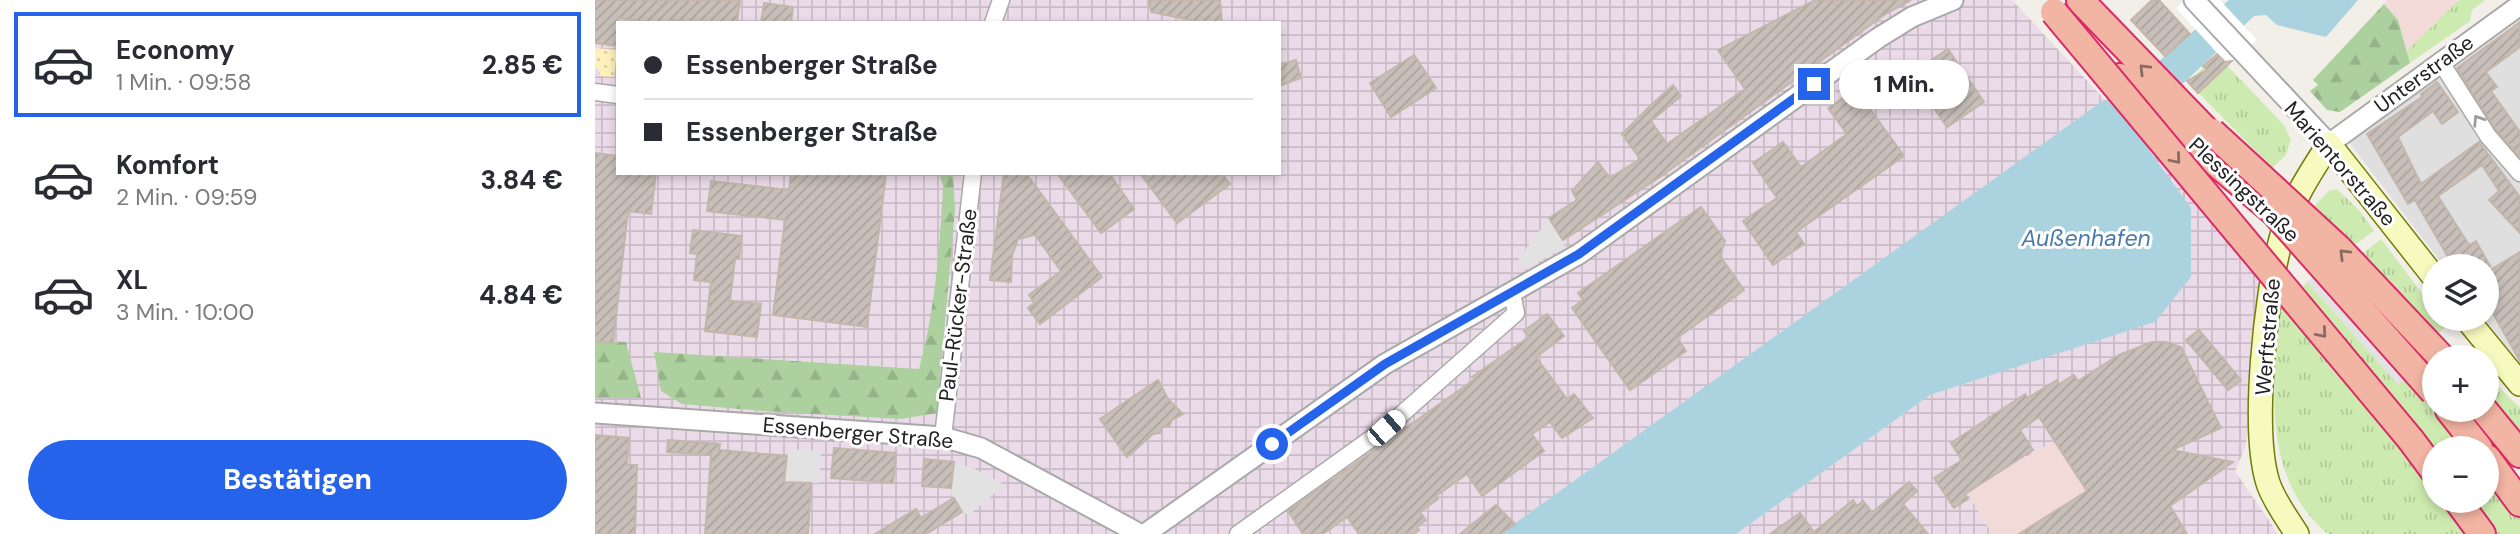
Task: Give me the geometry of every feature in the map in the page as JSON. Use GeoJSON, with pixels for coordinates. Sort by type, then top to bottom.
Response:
{"type":"FeatureCollection","features":[{"type":"Feature","properties":{"kind":"highway","name":"Plessingstraße"},"geometry":{"type":"LineString","coordinates":[[2081,0],[2144,69],[2212,132]]}},
{"type":"Feature","properties":{"kind":"highway","name":"Plessingstraße"},"geometry":{"type":"LineString","coordinates":[[2048,6],[2163,118],[2274,212],[2422,378]]}},
{"type":"Feature","properties":{"kind":"highway"},"geometry":{"type":"LineString","coordinates":[[2048,6],[2378,399],[2422,456]]}},
{"type":"Feature","properties":{"kind":"highway"},"geometry":{"type":"LineString","coordinates":[[2212,132],[2274,212]]}},
{"type":"Feature","properties":{"kind":"highway"},"geometry":{"type":"LineString","coordinates":[[2212,132],[2338,248],[2430,345]]}},
{"type":"Feature","properties":{"kind":"highway"},"geometry":{"type":"LineString","coordinates":[[2458,422],[2470,436]]}},
{"type":"Feature","properties":{"kind":"highway"},"geometry":{"type":"LineString","coordinates":[[2493,422],[2520,454]]}},
{"type":"Feature","properties":{"kind":"highway"},"geometry":{"type":"LineString","coordinates":[[2499,474],[2520,503]]}},
{"type":"Feature","properties":{"kind":"highway"},"geometry":{"type":"LineString","coordinates":[[2463,513],[2473,534]]}},
{"type":"Feature","properties":{"kind":"highway"},"geometry":{"type":"LineString","coordinates":[[2467,513],[2482,534]]}},
{"type":"Feature","properties":{"kind":"main road","name":"Marientorstraße"},"geometry":{"type":"LineString","coordinates":[[2329,144],[2422,262]]}},
{"type":"Feature","properties":{"kind":"main road","name":"Werftstraße"},"geometry":{"type":"LineString","coordinates":[[2297,534],[2269,484],[2261,449],[2267,317],[2281,237],[2304,185],[2329,144]]}},
{"type":"Feature","properties":{"kind":"main road"},"geometry":{"type":"LineString","coordinates":[[2477,331],[2517,378]]}},
{"type":"Feature","properties":{"kind":"street"},"geometry":{"type":"LineString","coordinates":[[994,21],[1001,0]]}},
{"type":"Feature","properties":{"kind":"street","name":"Essenberger Straße"},"geometry":{"type":"LineString","coordinates":[[595,413],[943,437],[981,448],[1143,534],[1385,364],[1579,254],[1878,38],[1912,17],[1954,0]]}},
{"type":"Feature","properties":{"kind":"street","name":"Marientorstraße"},"geometry":{"type":"LineString","coordinates":[[2195,0],[2329,144]]}},
{"type":"Feature","properties":{"kind":"street","name":"Unterstraße"},"geometry":{"type":"LineString","coordinates":[[2329,144],[2520,5]]}},
{"type":"Feature","properties":{"kind":"street"},"geometry":{"type":"LineString","coordinates":[[2440,61],[2488,136],[2520,173]]}},
{"type":"Feature","properties":{"kind":"street"},"geometry":{"type":"LineString","coordinates":[[595,92],[616,95]]}},
{"type":"Feature","properties":{"kind":"street","name":"Paul-Rücker-Straße"},"geometry":{"type":"LineString","coordinates":[[943,437],[973,175]]}},
{"type":"Feature","properties":{"kind":"street"},"geometry":{"type":"LineString","coordinates":[[1238,534],[1386,428],[1412,406],[1516,313],[1512,293]]}},
{"type":"Feature","properties":{"kind":"shaded area"},"geometry":{"type":"Polygon","coordinates":[[[595,0],[2012,0],[2105,100],[1500,534],[595,534],[595,0]]]}},
{"type":"Feature","properties":{"kind":"shaded area"},"geometry":{"type":"Polygon","coordinates":[[[2387,0],[2459,0],[2407,51],[2398,20],[2384,4],[2387,0]]]}},
{"type":"Feature","properties":{"kind":"shaded area"},"geometry":{"type":"Polygon","coordinates":[[[2520,21],[2520,363],[2495,331],[2499,331],[2499,254],[2435,254],[2347,140],[2520,21]]]}},
{"type":"Feature","properties":{"kind":"shaded area"},"geometry":{"type":"Polygon","coordinates":[[[2152,149],[2260,274],[2253,407],[2245,448],[2235,471],[2278,534],[2113,534],[2056,440],[1966,491],[1992,534],[1736,534],[1930,395],[1989,376],[2152,149]]]}},
{"type":"Feature","properties":{"kind":"shaded area"},"geometry":{"type":"Polygon","coordinates":[[[1549,218],[1565,247],[1524,270],[1518,260],[1549,218]]]}},
{"type":"Feature","properties":{"kind":"shaded area"},"geometry":{"type":"Polygon","coordinates":[[[2353,246],[2422,320],[2422,331],[2432,331],[2444,344],[2422,345],[2422,364],[2398,385],[2307,282],[2353,246]]]}},
{"type":"Feature","properties":{"kind":"shaded area"},"geometry":{"type":"Polygon","coordinates":[[[2056,440],[2113,534],[1992,534],[1966,491],[2056,440]]]}},
{"type":"Feature","properties":{"kind":"shaded area"},"geometry":{"type":"Polygon","coordinates":[[[788,449],[821,451],[819,483],[784,482],[788,449]]]}},
{"type":"Feature","properties":{"kind":"shaded area"},"geometry":{"type":"Polygon","coordinates":[[[954,462],[975,469],[1005,485],[969,515],[962,512],[951,494],[954,462]]]}},
{"type":"Feature","properties":{"kind":"green space"},"geometry":{"type":"Polygon","coordinates":[[[2459,0],[2485,0],[2472,10],[2470,21],[2410,63],[2407,51],[2459,0]]]}},
{"type":"Feature","properties":{"kind":"green space"},"geometry":{"type":"Polygon","coordinates":[[[2384,4],[2398,20],[2410,63],[2340,112],[2327,110],[2310,91],[2318,85],[2313,80],[2384,4]]]}},
{"type":"Feature","properties":{"kind":"green space"},"geometry":{"type":"Polygon","coordinates":[[[2217,55],[2284,125],[2291,140],[2285,156],[2272,168],[2188,82],[2217,55]]]}},
{"type":"Feature","properties":{"kind":"green space"},"geometry":{"type":"Polygon","coordinates":[[[940,175],[953,175],[955,209],[937,413],[900,419],[763,411],[682,404],[661,391],[654,352],[919,369],[933,301],[943,186],[940,175]]]}},
{"type":"Feature","properties":{"kind":"green space"},"geometry":{"type":"Polygon","coordinates":[[[2337,189],[2360,211],[2374,231],[2353,246],[2313,207],[2329,191],[2337,189]]]}},
{"type":"Feature","properties":{"kind":"green space"},"geometry":{"type":"Polygon","coordinates":[[[2381,239],[2422,293],[2422,320],[2362,254],[2381,239]]]}},
{"type":"Feature","properties":{"kind":"green space"},"geometry":{"type":"Polygon","coordinates":[[[2307,282],[2398,384],[2410,374],[2422,390],[2422,422],[2448,422],[2459,436],[2422,436],[2301,288],[2307,282]]]}},
{"type":"Feature","properties":{"kind":"green space"},"geometry":{"type":"Polygon","coordinates":[[[2283,301],[2422,468],[2422,513],[2451,513],[2464,534],[2328,534],[2310,516],[2296,497],[2286,475],[2276,429],[2274,404],[2283,301]]]}},
{"type":"Feature","properties":{"kind":"green space"},"geometry":{"type":"Polygon","coordinates":[[[595,341],[626,342],[641,398],[595,398],[595,341]]]}},
{"type":"Feature","properties":{"kind":"green space"},"geometry":{"type":"Polygon","coordinates":[[[2499,387],[2520,408],[2520,434],[2499,409],[2499,387]]]}},
{"type":"Feature","properties":{"kind":"green space"},"geometry":{"type":"Polygon","coordinates":[[[2499,490],[2520,519],[2520,534],[2495,534],[2480,513],[2499,513],[2499,490]]]}},
{"type":"Feature","properties":{"kind":"sand"},"geometry":{"type":"Polygon","coordinates":[[[595,48],[616,50],[614,77],[599,76],[599,69],[595,68],[595,48]]]}},
{"type":"Feature","properties":{"kind":"water","name":"Außenhafen"},"geometry":{"type":"Polygon","coordinates":[[[2229,0],[2358,0],[2326,37],[2277,25],[2266,15],[2254,16],[2187,80],[2135,121],[2151,153],[2191,208],[2191,277],[2155,322],[1930,395],[1736,534],[1500,534],[2104,100],[2116,99],[2229,0]]]}},
{"type":"Feature","properties":{"kind":"pier"},"geometry":{"type":"Polygon","coordinates":[[[2186,0],[2220,0],[2257,40],[2229,66],[2176,8],[2186,0]]]}},
{"type":"Feature","properties":{"kind":"building"},"geometry":{"type":"Polygon","coordinates":[[[595,0],[740,0],[737,21],[639,21],[618,18],[616,46],[595,43],[595,0]]]}},
{"type":"Feature","properties":{"kind":"building"},"geometry":{"type":"Polygon","coordinates":[[[1149,0],[1220,0],[1222,21],[1195,21],[1151,12],[1149,0]]]}},
{"type":"Feature","properties":{"kind":"building"},"geometry":{"type":"Polygon","coordinates":[[[1815,0],[1911,0],[1887,13],[1657,179],[1563,240],[1549,218],[1577,200],[1572,191],[1598,162],[1610,178],[1640,159],[1622,134],[1649,107],[1673,85],[1681,96],[1651,121],[1667,144],[1745,89],[1718,50],[1815,0]]]}},
{"type":"Feature","properties":{"kind":"building"},"geometry":{"type":"Polygon","coordinates":[[[2152,0],[2159,0],[2190,34],[2165,56],[2131,20],[2152,0]]]}},
{"type":"Feature","properties":{"kind":"building"},"geometry":{"type":"Polygon","coordinates":[[[764,3],[793,7],[791,21],[761,21],[764,3]]]}},
{"type":"Feature","properties":{"kind":"building"},"geometry":{"type":"Polygon","coordinates":[[[2520,22],[2520,47],[2486,72],[2497,87],[2491,91],[2520,132],[2520,157],[2496,130],[2457,68],[2520,22]]]}},
{"type":"Feature","properties":{"kind":"building"},"geometry":{"type":"Polygon","coordinates":[[[1948,49],[1984,102],[1947,127],[1911,74],[1948,49]]]}},
{"type":"Feature","properties":{"kind":"building"},"geometry":{"type":"Polygon","coordinates":[[[2217,54],[2225,62],[2232,61],[2198,93],[2187,81],[2207,70],[2203,66],[2217,54]]]}},
{"type":"Feature","properties":{"kind":"building"},"geometry":{"type":"Polygon","coordinates":[[[1414,55],[1436,88],[1391,117],[1370,83],[1414,55]]]}},
{"type":"Feature","properties":{"kind":"building"},"geometry":{"type":"Polygon","coordinates":[[[1296,60],[1301,78],[1281,85],[1281,64],[1296,60]]]}},
{"type":"Feature","properties":{"kind":"building"},"geometry":{"type":"Polygon","coordinates":[[[1876,75],[1886,88],[1865,102],[1904,156],[1796,232],[1804,244],[1773,265],[1743,221],[1777,198],[1753,163],[1783,142],[1801,167],[1847,134],[1828,108],[1876,75]]]}},
{"type":"Feature","properties":{"kind":"building"},"geometry":{"type":"Polygon","coordinates":[[[2437,82],[2458,112],[2442,124],[2433,111],[2398,137],[2421,184],[2479,142],[2520,197],[2520,233],[2489,200],[2499,191],[2482,165],[2438,196],[2469,245],[2476,241],[2483,254],[2446,254],[2415,200],[2408,204],[2367,134],[2422,97],[2421,94],[2437,82]]]}},
{"type":"Feature","properties":{"kind":"building"},"geometry":{"type":"Polygon","coordinates":[[[595,153],[616,156],[616,175],[656,175],[651,214],[628,211],[613,343],[595,341],[595,153]]]}},
{"type":"Feature","properties":{"kind":"building"},"geometry":{"type":"Polygon","coordinates":[[[791,175],[886,175],[867,327],[773,315],[785,220],[707,211],[711,181],[789,190],[791,175]]]}},
{"type":"Feature","properties":{"kind":"building"},"geometry":{"type":"Polygon","coordinates":[[[1004,175],[1027,175],[1102,277],[1040,324],[1028,308],[1034,303],[1029,295],[1061,271],[1035,235],[1018,239],[1012,256],[1011,282],[990,280],[1004,175]]]}},
{"type":"Feature","properties":{"kind":"building"},"geometry":{"type":"Polygon","coordinates":[[[1058,175],[1110,175],[1134,209],[1101,233],[1058,175]]]}},
{"type":"Feature","properties":{"kind":"building"},"geometry":{"type":"Polygon","coordinates":[[[1141,175],[1223,175],[1230,184],[1177,223],[1141,175]]]}},
{"type":"Feature","properties":{"kind":"building"},"geometry":{"type":"Polygon","coordinates":[[[1701,207],[1725,241],[1720,256],[1744,290],[1677,338],[1686,351],[1630,390],[1572,308],[1583,300],[1578,293],[1701,207]]]}},
{"type":"Feature","properties":{"kind":"building"},"geometry":{"type":"Polygon","coordinates":[[[693,230],[742,236],[739,259],[735,259],[730,301],[761,304],[757,337],[705,331],[711,282],[694,280],[697,254],[690,253],[693,230]]]}},
{"type":"Feature","properties":{"kind":"building"},"geometry":{"type":"Polygon","coordinates":[[[2520,252],[2520,361],[2499,324],[2499,265],[2520,252]]]}},
{"type":"Feature","properties":{"kind":"building"},"geometry":{"type":"Polygon","coordinates":[[[1547,314],[1564,336],[1536,357],[1567,399],[1574,394],[1593,418],[1562,438],[1550,422],[1532,434],[1544,451],[1482,496],[1467,474],[1436,496],[1438,499],[1420,512],[1426,520],[1417,527],[1419,530],[1414,534],[1359,534],[1347,517],[1323,534],[1303,534],[1288,511],[1475,379],[1472,377],[1529,337],[1524,331],[1547,314]]]}},
{"type":"Feature","properties":{"kind":"building"},"geometry":{"type":"Polygon","coordinates":[[[2199,330],[2241,380],[2228,390],[2186,340],[2199,330]]]}},
{"type":"Feature","properties":{"kind":"building"},"geometry":{"type":"Polygon","coordinates":[[[2152,342],[2166,342],[2181,347],[2221,428],[2172,450],[2233,462],[2170,506],[2187,534],[2019,534],[2087,491],[2039,417],[2020,430],[2033,450],[1965,494],[1968,499],[1954,508],[1934,478],[1962,460],[1951,443],[2025,394],[2028,398],[2057,380],[2059,384],[2074,375],[2078,381],[2119,355],[2152,342]]]}},
{"type":"Feature","properties":{"kind":"building"},"geometry":{"type":"Polygon","coordinates":[[[1158,380],[1168,399],[1183,414],[1172,420],[1169,426],[1163,427],[1160,433],[1153,434],[1127,457],[1100,419],[1158,380]]]}},
{"type":"Feature","properties":{"kind":"building"},"geometry":{"type":"Polygon","coordinates":[[[595,435],[629,438],[627,465],[637,465],[635,534],[595,534],[595,435]]]}},
{"type":"Feature","properties":{"kind":"building"},"geometry":{"type":"Polygon","coordinates":[[[668,440],[720,444],[719,450],[787,456],[784,482],[811,483],[808,534],[705,534],[711,455],[667,452],[668,440]]]}},
{"type":"Feature","properties":{"kind":"building"},"geometry":{"type":"Polygon","coordinates":[[[834,448],[896,453],[893,483],[831,478],[834,448]]]}},
{"type":"Feature","properties":{"kind":"building"},"geometry":{"type":"Polygon","coordinates":[[[924,459],[954,462],[951,488],[922,486],[924,459]]]}},
{"type":"Feature","properties":{"kind":"building"},"geometry":{"type":"Polygon","coordinates":[[[1909,482],[1917,491],[1903,504],[1928,534],[1770,534],[1800,513],[1814,532],[1853,500],[1857,506],[1863,501],[1874,511],[1909,482]]]}},
{"type":"Feature","properties":{"kind":"building"},"geometry":{"type":"Polygon","coordinates":[[[954,498],[962,512],[926,534],[875,534],[916,509],[921,518],[954,498]]]}},
{"type":"Feature","properties":{"kind":"building"},"geometry":{"type":"Polygon","coordinates":[[[1496,505],[1515,524],[1500,534],[1460,534],[1496,505]]]}},
{"type":"Feature","properties":{"kind":"route"},"geometry":{"type":"LineString","coordinates":[[1272,444],[1385,364],[1579,254],[1814,84]]}}]}
